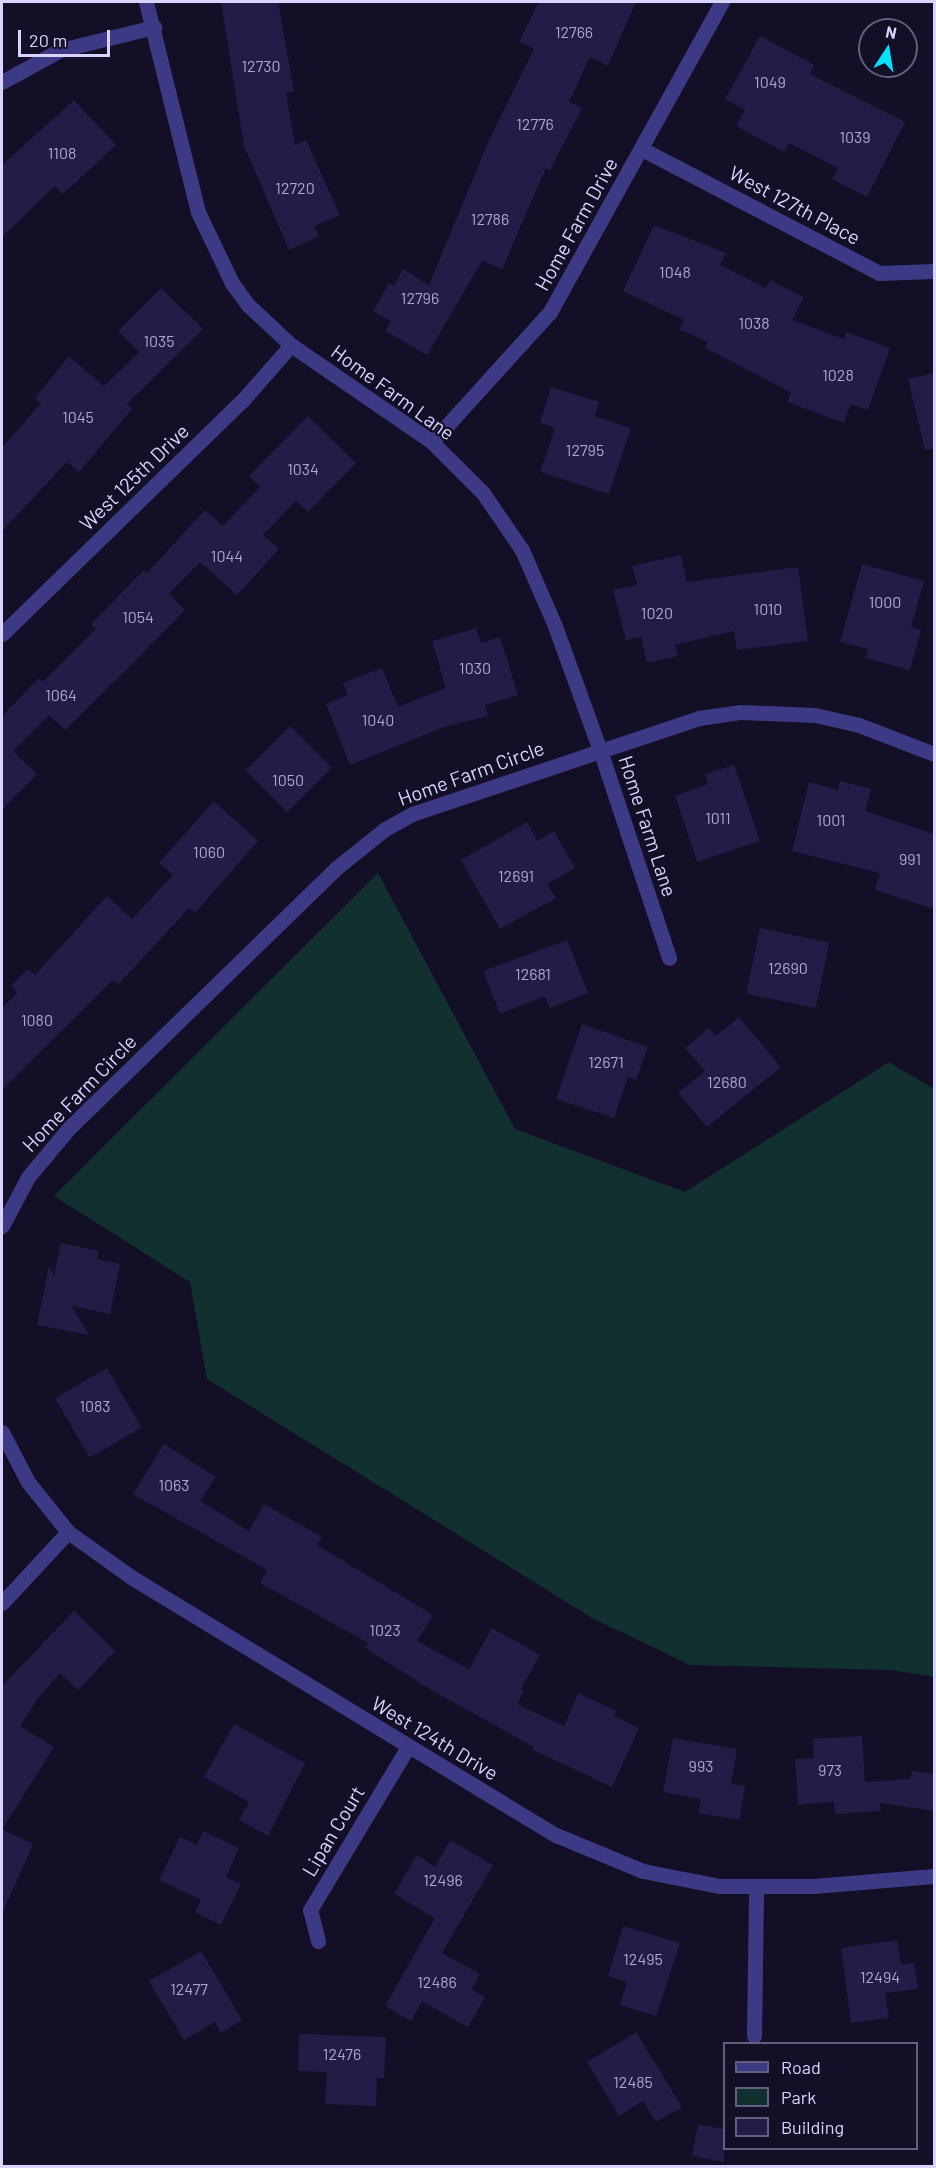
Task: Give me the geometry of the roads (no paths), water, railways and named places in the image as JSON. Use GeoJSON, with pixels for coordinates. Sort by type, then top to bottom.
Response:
{"type":"FeatureCollection","features":[{"type":"Feature","properties":{"kind":"street","name":"Home Farm Lane"},"geometry":{"type":"LineString","coordinates":[[146,2],[198,212],[219,261],[248,304],[291,345],[432,442],[483,493],[522,550],[555,626],[600,750],[669,958]]}},
{"type":"Feature","properties":{"kind":"street","name":"Home Farm Drive"},"geometry":{"type":"LineString","coordinates":[[432,442],[550,312],[722,2]]}},
{"type":"Feature","properties":{"kind":"street"},"geometry":{"type":"LineString","coordinates":[[2,82],[60,50],[154,27]]}},
{"type":"Feature","properties":{"kind":"street","name":"West 127th Place"},"geometry":{"type":"LineString","coordinates":[[642,149],[879,273],[934,272]]}},
{"type":"Feature","properties":{"kind":"street","name":"West 125th Drive"},"geometry":{"type":"LineString","coordinates":[[2,634],[242,402],[291,345]]}},
{"type":"Feature","properties":{"kind":"street","name":"Home Farm Circle"},"geometry":{"type":"LineString","coordinates":[[2,1226],[28,1177],[69,1128],[359,848],[412,814],[699,718],[777,711],[859,725],[934,754]]}},
{"type":"Feature","properties":{"kind":"street","name":"West 124th Drive"},"geometry":{"type":"LineString","coordinates":[[2,1432],[28,1482],[68,1532],[130,1577],[556,1835],[601,1855],[677,1880],[756,1888],[934,1876]]}},
{"type":"Feature","properties":{"kind":"street"},"geometry":{"type":"LineString","coordinates":[[2,1603],[68,1532]]}},
{"type":"Feature","properties":{"kind":"street","name":"Lipan Court"},"geometry":{"type":"LineString","coordinates":[[318,1941],[310,1910],[408,1747]]}},
{"type":"Feature","properties":{"kind":"street"},"geometry":{"type":"LineString","coordinates":[[754,2036],[756,1888]]}}]}
